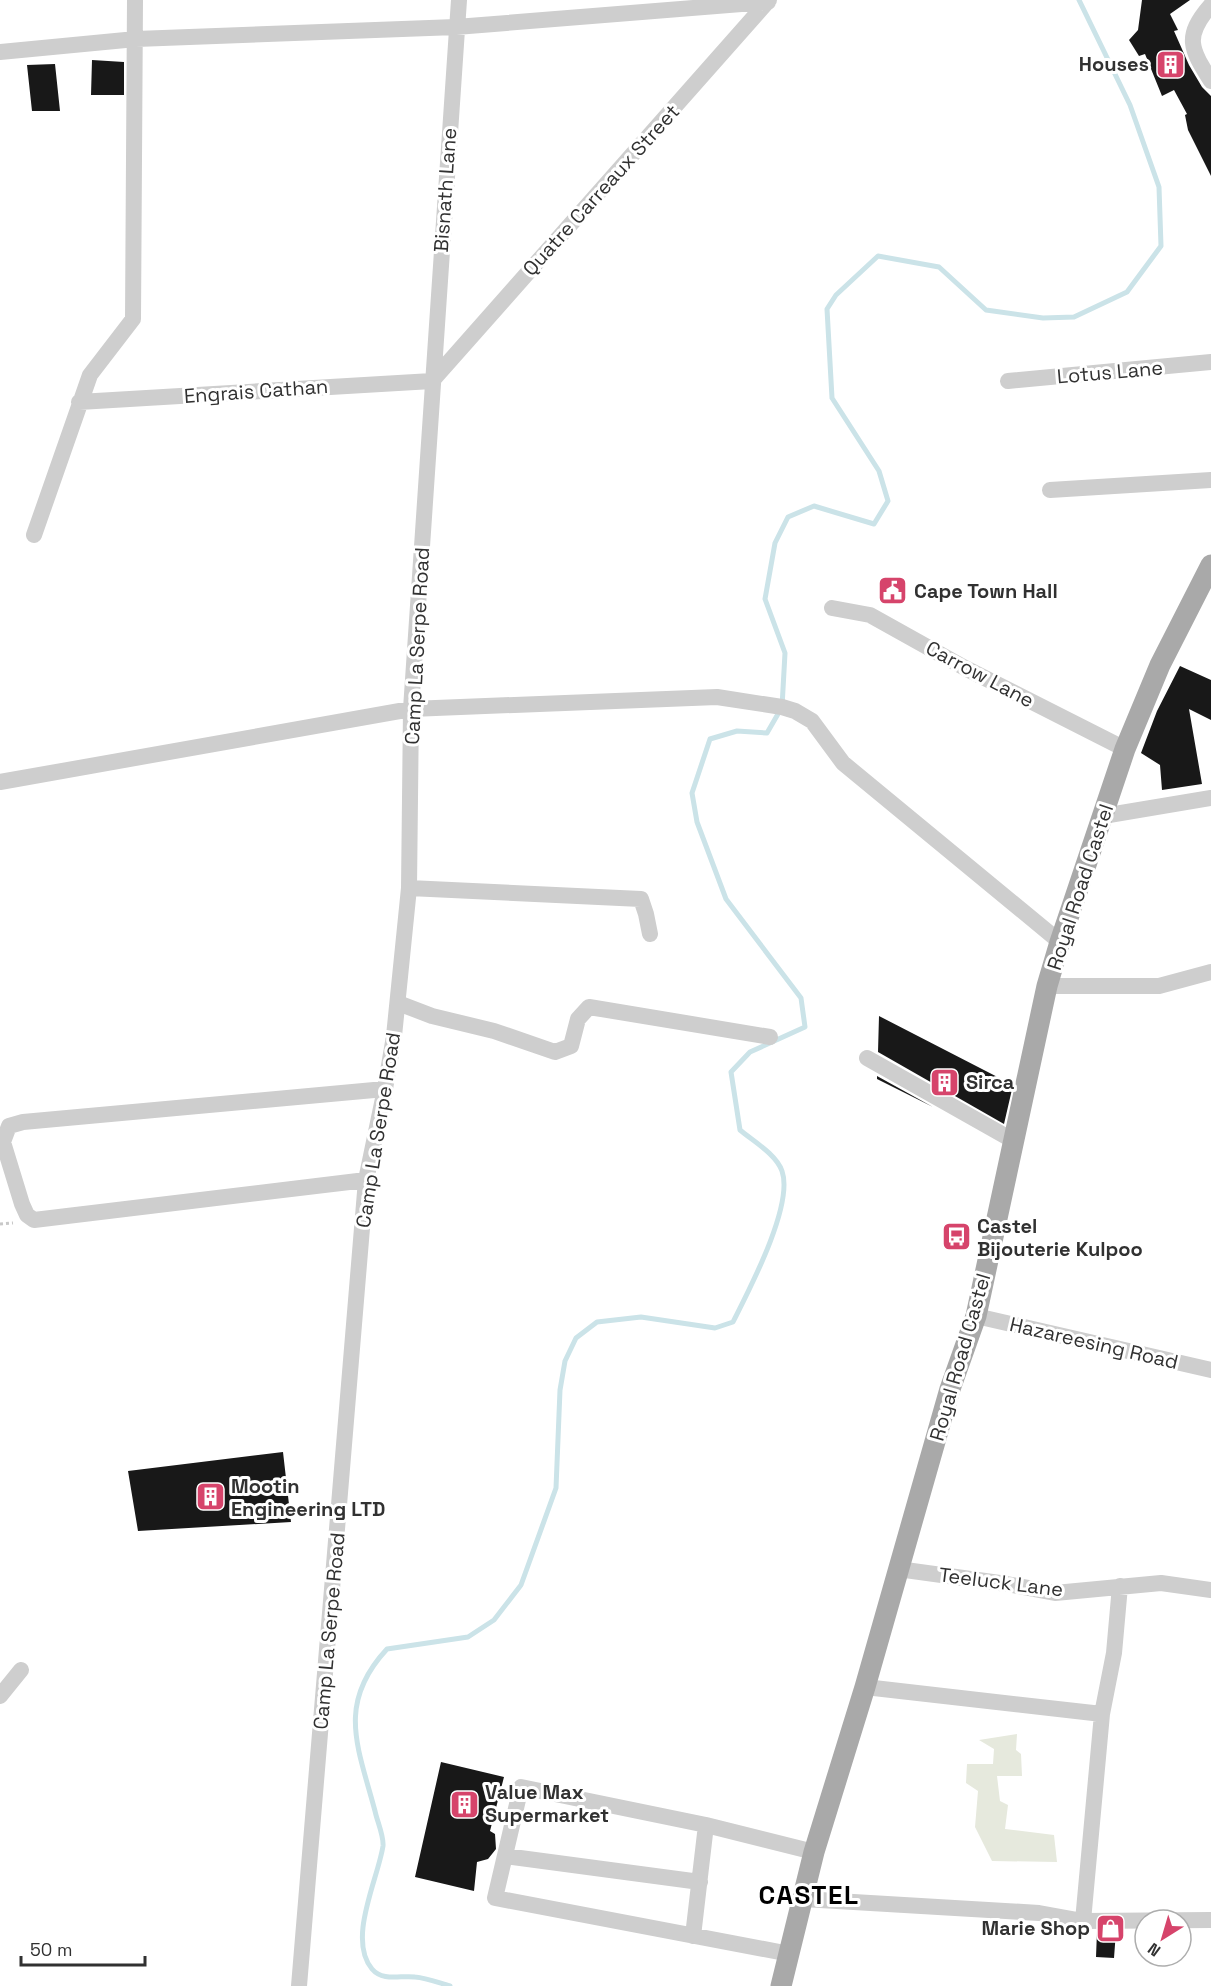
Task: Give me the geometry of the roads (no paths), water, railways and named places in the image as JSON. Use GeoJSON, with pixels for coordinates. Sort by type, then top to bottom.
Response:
{"type":"FeatureCollection","features":[{"type":"Feature","properties":{"kind":"main road","name":"Royal Road Castel"},"geometry":{"type":"LineString","coordinates":[[781,1986],[814,1852],[865,1687],[950,1389],[976,1316],[1047,986],[1060,942],[1125,749],[1160,665],[1211,565]]}},
{"type":"Feature","properties":{"kind":"street"},"geometry":{"type":"LineString","coordinates":[[34,535],[90,375],[133,319],[135,0]]}},
{"type":"Feature","properties":{"kind":"street","name":"Bisnath Lane"},"geometry":{"type":"LineString","coordinates":[[432,381],[459,0]]}},
{"type":"Feature","properties":{"kind":"street"},"geometry":{"type":"LineString","coordinates":[[0,52],[136,39],[456,27],[769,1]]}},
{"type":"Feature","properties":{"kind":"street","name":"Quatre Carreaux Street"},"geometry":{"type":"LineString","coordinates":[[432,381],[769,1]]}},
{"type":"Feature","properties":{"kind":"street"},"geometry":{"type":"LineString","coordinates":[[1211,5],[1199,20],[1192,39],[1195,54],[1211,81]]}},
{"type":"Feature","properties":{"kind":"street","name":"Lotus Lane"},"geometry":{"type":"LineString","coordinates":[[1008,381],[1211,362]]}},
{"type":"Feature","properties":{"kind":"street","name":"Engrais Cathan"},"geometry":{"type":"LineString","coordinates":[[79,402],[432,381]]}},
{"type":"Feature","properties":{"kind":"street","name":"Camp La Serpe Road"},"geometry":{"type":"LineString","coordinates":[[300,1986],[366,1180],[386,1089],[398,1003],[409,888],[411,708],[432,381]]}},
{"type":"Feature","properties":{"kind":"street"},"geometry":{"type":"LineString","coordinates":[[1050,490],[1211,480]]}},
{"type":"Feature","properties":{"kind":"street","name":"Carrow Lane"},"geometry":{"type":"LineString","coordinates":[[832,608],[870,615],[965,668],[1125,749]]}},
{"type":"Feature","properties":{"kind":"street"},"geometry":{"type":"LineString","coordinates":[[0,782],[411,708],[717,697],[778,706],[795,711],[812,721],[843,763],[1060,942]]}},
{"type":"Feature","properties":{"kind":"street"},"geometry":{"type":"LineString","coordinates":[[1103,816],[1211,798]]}},
{"type":"Feature","properties":{"kind":"street"},"geometry":{"type":"LineString","coordinates":[[409,888],[641,899],[650,934]]}},
{"type":"Feature","properties":{"kind":"street"},"geometry":{"type":"LineString","coordinates":[[1047,986],[1159,986],[1211,972]]}},
{"type":"Feature","properties":{"kind":"street"},"geometry":{"type":"LineString","coordinates":[[398,1003],[432,1016],[494,1031],[555,1052],[571,1046],[578,1019],[589,1007],[770,1037]]}},
{"type":"Feature","properties":{"kind":"street"},"geometry":{"type":"LineString","coordinates":[[867,1058],[1014,1141]]}},
{"type":"Feature","properties":{"kind":"street"},"geometry":{"type":"LineString","coordinates":[[366,1180],[34,1220],[27,1215],[22,1204],[3,1142],[9,1126],[23,1122],[386,1089]]}},
{"type":"Feature","properties":{"kind":"street","name":"Hazareesing Road"},"geometry":{"type":"LineString","coordinates":[[976,1316],[1211,1370]]}},
{"type":"Feature","properties":{"kind":"street","name":"Teeluck Lane"},"geometry":{"type":"LineString","coordinates":[[898,1569],[1055,1593],[1161,1583],[1211,1590]]}},
{"type":"Feature","properties":{"kind":"street"},"geometry":{"type":"LineString","coordinates":[[1083,1921],[1102,1714],[1114,1653],[1120,1586]]}},
{"type":"Feature","properties":{"kind":"street"},"geometry":{"type":"LineString","coordinates":[[0,1695],[21,1670]]}},
{"type":"Feature","properties":{"kind":"street"},"geometry":{"type":"LineString","coordinates":[[865,1687],[1102,1714]]}},
{"type":"Feature","properties":{"kind":"street"},"geometry":{"type":"LineString","coordinates":[[790,1954],[495,1898],[521,1787],[706,1825],[814,1852]]}},
{"type":"Feature","properties":{"kind":"street"},"geometry":{"type":"LineString","coordinates":[[693,1936],[706,1825]]}},
{"type":"Feature","properties":{"kind":"street"},"geometry":{"type":"LineString","coordinates":[[505,1856],[700,1882]]}},
{"type":"Feature","properties":{"kind":"street"},"geometry":{"type":"LineString","coordinates":[[803,1899],[1039,1913],[1083,1921],[1211,1920]]}},
{"type":"Feature","properties":{"kind":"waterway"},"geometry":{"type":"LineString","coordinates":[[450,1986],[428,1979],[381,1975],[372,1969],[365,1956],[362,1942],[363,1926],[383,1842],[358,1746],[356,1708],[361,1689],[371,1669],[387,1649],[468,1637],[494,1620],[521,1585],[556,1488],[560,1390],[565,1361],[576,1338],[597,1322],[641,1317],[715,1328],[733,1322],[768,1247],[782,1204],[784,1186],[782,1171],[770,1153],[740,1130],[731,1072],[750,1052],[805,1027],[801,998],[726,899],[697,822],[692,793],[710,739],[737,731],[767,733],[782,707],[785,653],[765,599],[775,543],[788,517],[814,506],[874,524],[888,501],[879,471],[832,398],[827,309],[836,295],[878,256],[939,267],[986,310],[1043,318],[1074,317],[1127,292],[1161,246],[1159,187],[1130,105],[1079,0]]}},
{"type":"Feature","properties":{"kind":"place","name":"Houses"},"geometry":{"type":"Point","coordinates":[1170,64]}},
{"type":"Feature","properties":{"kind":"place","name":"Cape Town Hall"},"geometry":{"type":"Point","coordinates":[893,591]}},
{"type":"Feature","properties":{"kind":"place","name":"Sirca"},"geometry":{"type":"Point","coordinates":[945,1082]}},
{"type":"Feature","properties":{"kind":"place","name":"Castel Bijouterie Kulpoo"},"geometry":{"type":"Point","coordinates":[956,1237]}},
{"type":"Feature","properties":{"kind":"place","name":"Mootin Engineering LTD"},"geometry":{"type":"Point","coordinates":[210,1497]}},
{"type":"Feature","properties":{"kind":"place","name":"Value Max Supermarket"},"geometry":{"type":"Point","coordinates":[464,1804]}},
{"type":"Feature","properties":{"kind":"place","name":"Marie Shop"},"geometry":{"type":"Point","coordinates":[1111,1928]}},
{"type":"Feature","properties":{"kind":"district","name":"CASTEL"},"geometry":{"type":"Point","coordinates":[809,1895]}}]}
